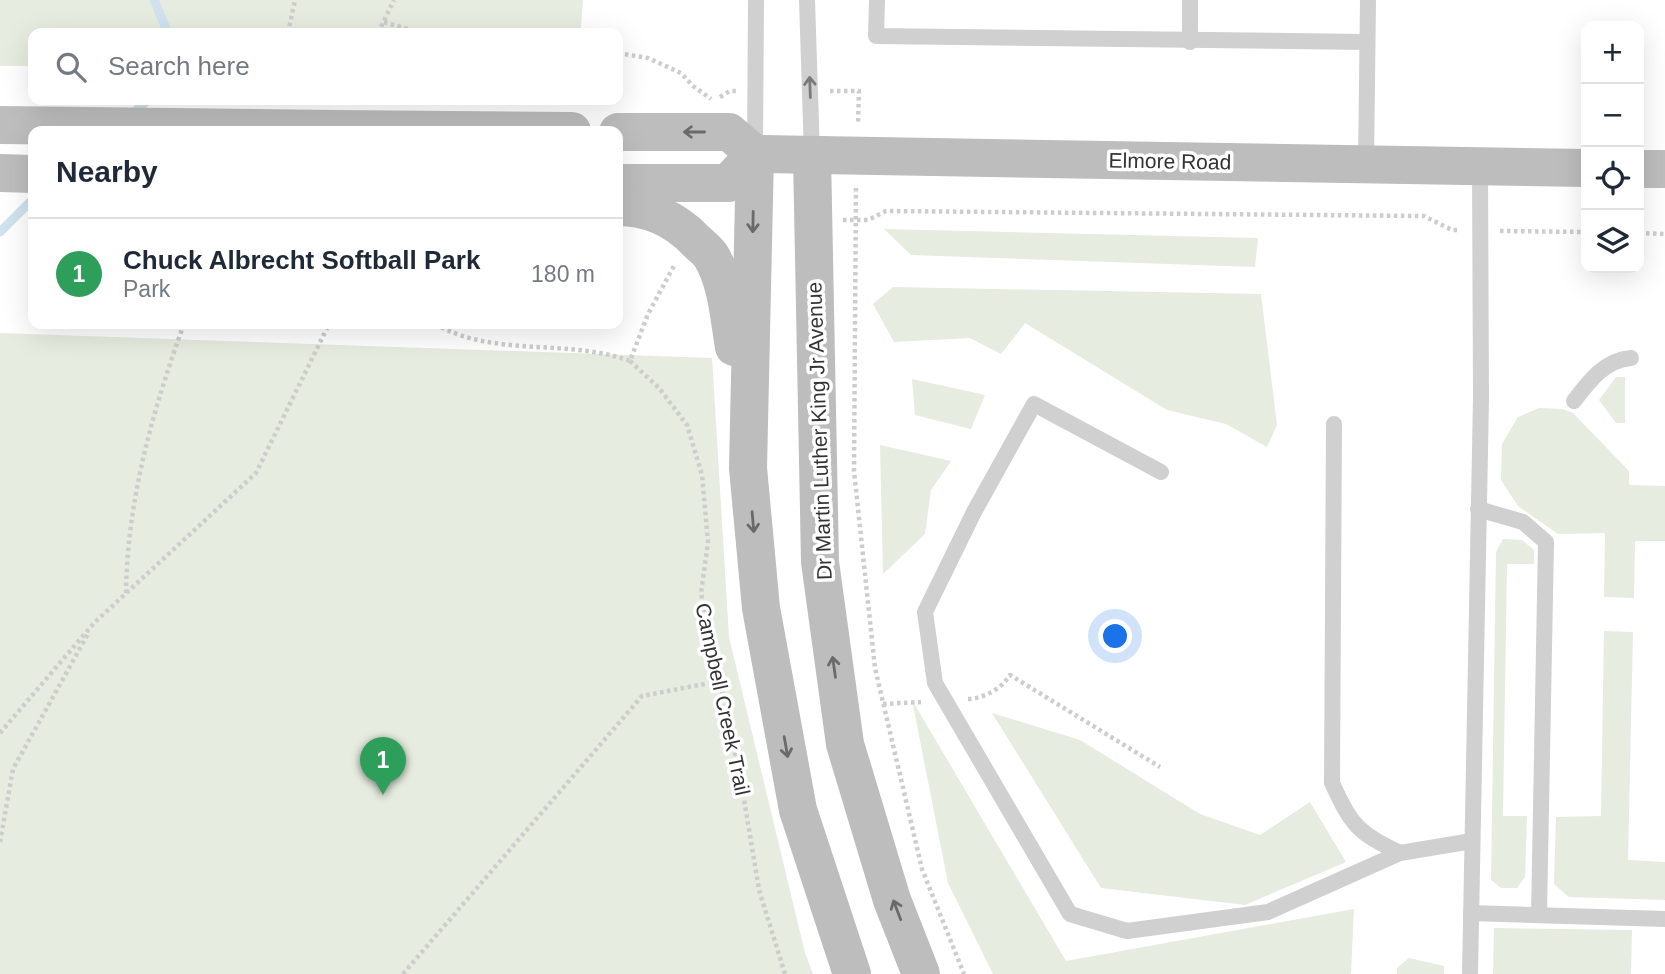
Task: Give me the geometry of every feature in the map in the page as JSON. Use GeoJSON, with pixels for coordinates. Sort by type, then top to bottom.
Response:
{"type":"FeatureCollection","features":[{"type":"Feature","properties":{"kind":"main road"},"geometry":{"type":"LineString","coordinates":[[0,125],[95,126]]}},
{"type":"Feature","properties":{"kind":"main road"},"geometry":{"type":"LineString","coordinates":[[623,132],[729,132],[755,153]]}},
{"type":"Feature","properties":{"kind":"main road"},"geometry":{"type":"LineString","coordinates":[[623,183],[728,183],[755,153]]}},
{"type":"Feature","properties":{"kind":"main road"},"geometry":{"type":"LineString","coordinates":[[748,468],[755,153]]}},
{"type":"Feature","properties":{"kind":"main road","name":"Elmore Road"},"geometry":{"type":"LineString","coordinates":[[755,153],[1581,168]]}},
{"type":"Feature","properties":{"kind":"main road","name":"Dr Martin Luther King Jr Avenue"},"geometry":{"type":"LineString","coordinates":[[812,155],[820,562],[845,744],[892,900],[921,974]]}},
{"type":"Feature","properties":{"kind":"main road"},"geometry":{"type":"LineString","coordinates":[[1644,169],[1665,169]]}},
{"type":"Feature","properties":{"kind":"main road"},"geometry":{"type":"LineString","coordinates":[[0,173],[28,174]]}},
{"type":"Feature","properties":{"kind":"main road"},"geometry":{"type":"LineString","coordinates":[[623,207],[636,207],[669,219],[687,230],[711,256],[724,290],[734,348],[761,607],[797,810],[852,974]]}},
{"type":"Feature","properties":{"kind":"lane"},"geometry":{"type":"LineString","coordinates":[[755,153],[756,0]]}},
{"type":"Feature","properties":{"kind":"lane","name":"Dr Martin Luther King Jr Avenue"},"geometry":{"type":"LineString","coordinates":[[807,0],[812,155]]}},
{"type":"Feature","properties":{"kind":"lane"},"geometry":{"type":"LineString","coordinates":[[877,0],[876,36],[1190,42],[1367,42]]}},
{"type":"Feature","properties":{"kind":"lane"},"geometry":{"type":"LineString","coordinates":[[1190,42],[1191,0]]}},
{"type":"Feature","properties":{"kind":"lane"},"geometry":{"type":"LineString","coordinates":[[1366,164],[1368,0]]}},
{"type":"Feature","properties":{"kind":"lane"},"geometry":{"type":"LineString","coordinates":[[1470,974],[1478,509],[1480,167]]}},
{"type":"Feature","properties":{"kind":"lane"},"geometry":{"type":"LineString","coordinates":[[1574,401],[1593,376],[1618,359],[1631,358]]}},
{"type":"Feature","properties":{"kind":"lane"},"geometry":{"type":"LineString","coordinates":[[1161,472],[1034,404],[974,512],[925,612],[935,683],[1070,914],[1127,931],[1268,912],[1400,853],[1472,841]]}},
{"type":"Feature","properties":{"kind":"lane"},"geometry":{"type":"LineString","coordinates":[[1334,424],[1332,783],[1348,818],[1369,838],[1400,853]]}},
{"type":"Feature","properties":{"kind":"lane"},"geometry":{"type":"LineString","coordinates":[[1478,509],[1523,522],[1546,542],[1539,915]]}},
{"type":"Feature","properties":{"kind":"lane"},"geometry":{"type":"LineString","coordinates":[[1471,913],[1665,919]]}},
{"type":"Feature","properties":{"kind":"path"},"geometry":{"type":"LineString","coordinates":[[289,28],[295,0]]}},
{"type":"Feature","properties":{"kind":"path"},"geometry":{"type":"LineString","coordinates":[[381,28],[394,0]]}},
{"type":"Feature","properties":{"kind":"path"},"geometry":{"type":"LineString","coordinates":[[384,22],[404,28]]}},
{"type":"Feature","properties":{"kind":"path"},"geometry":{"type":"LineString","coordinates":[[623,54],[648,58],[681,73],[693,86],[712,99],[730,91]]}},
{"type":"Feature","properties":{"kind":"path"},"geometry":{"type":"LineString","coordinates":[[964,974],[922,869],[875,668],[855,471],[856,220],[868,220],[886,211],[1424,216],[1452,230],[1581,232]]}},
{"type":"Feature","properties":{"kind":"path"},"geometry":{"type":"LineString","coordinates":[[1644,233],[1665,234]]}},
{"type":"Feature","properties":{"kind":"path"},"geometry":{"type":"LineString","coordinates":[[444,329],[454,334],[491,342],[608,353],[629,361],[648,314],[676,263]]}},
{"type":"Feature","properties":{"kind":"path"},"geometry":{"type":"LineString","coordinates":[[126,594],[132,524],[143,459],[182,329]]}},
{"type":"Feature","properties":{"kind":"path"},"geometry":{"type":"LineString","coordinates":[[0,733],[94,623],[256,473],[327,329]]}},
{"type":"Feature","properties":{"kind":"path","name":"Campbell Creek Trail"},"geometry":{"type":"LineString","coordinates":[[629,361],[659,388],[687,425],[702,475],[708,542],[701,593],[741,781],[760,890],[785,974]]}},
{"type":"Feature","properties":{"kind":"path"},"geometry":{"type":"LineString","coordinates":[[0,842],[13,769],[94,623]]}},
{"type":"Feature","properties":{"kind":"path"},"geometry":{"type":"LineString","coordinates":[[883,704],[977,698],[1002,686],[1010,675],[1160,767]]}},
{"type":"Feature","properties":{"kind":"path"},"geometry":{"type":"LineString","coordinates":[[403,974],[642,696],[719,681]]}},
{"type":"Feature","properties":{"kind":"shaded area"},"geometry":{"type":"Polygon","coordinates":[[[0,0],[583,0],[581,28],[28,28],[28,66],[0,66],[0,0]]]}},
{"type":"Feature","properties":{"kind":"shaded area"},"geometry":{"type":"Polygon","coordinates":[[[884,229],[1258,238],[1255,267],[911,255],[884,229]]]}},
{"type":"Feature","properties":{"kind":"shaded area"},"geometry":{"type":"Polygon","coordinates":[[[893,287],[1261,294],[1277,425],[1267,447],[1226,424],[1167,410],[1025,323],[1001,354],[970,338],[894,342],[873,304],[893,287]]]}},
{"type":"Feature","properties":{"kind":"shaded area"},"geometry":{"type":"Polygon","coordinates":[[[0,333],[712,358],[729,637],[805,953],[813,974],[0,974],[0,333]]]}},
{"type":"Feature","properties":{"kind":"shaded area"},"geometry":{"type":"Polygon","coordinates":[[[1616,377],[1625,377],[1625,423],[1616,423],[1599,400],[1616,377]]]}},
{"type":"Feature","properties":{"kind":"shaded area"},"geometry":{"type":"Polygon","coordinates":[[[912,379],[985,395],[971,429],[915,415],[912,379]]]}},
{"type":"Feature","properties":{"kind":"shaded area"},"geometry":{"type":"Polygon","coordinates":[[[1539,408],[1562,409],[1573,413],[1629,471],[1629,485],[1665,486],[1665,541],[1635,541],[1634,598],[1604,597],[1605,533],[1558,534],[1518,506],[1501,480],[1502,444],[1518,417],[1539,408]]]}},
{"type":"Feature","properties":{"kind":"shaded area"},"geometry":{"type":"Polygon","coordinates":[[[880,445],[951,461],[931,490],[925,534],[883,574],[880,445]]]}},
{"type":"Feature","properties":{"kind":"shaded area"},"geometry":{"type":"Polygon","coordinates":[[[1503,539],[1522,540],[1534,550],[1534,564],[1507,564],[1503,816],[1527,816],[1525,877],[1517,888],[1501,888],[1491,880],[1496,552],[1503,539]]]}},
{"type":"Feature","properties":{"kind":"shaded area"},"geometry":{"type":"Polygon","coordinates":[[[1604,631],[1633,632],[1628,860],[1665,862],[1665,900],[1569,897],[1554,884],[1556,817],[1601,816],[1604,631]]]}},
{"type":"Feature","properties":{"kind":"shaded area"},"geometry":{"type":"Polygon","coordinates":[[[912,700],[1066,961],[1354,909],[1351,974],[993,974],[948,883],[912,700]]]}},
{"type":"Feature","properties":{"kind":"shaded area"},"geometry":{"type":"Polygon","coordinates":[[[992,713],[1080,740],[1200,814],[1260,835],[1310,802],[1346,862],[1245,905],[1101,888],[992,713]]]}},
{"type":"Feature","properties":{"kind":"shaded area"},"geometry":{"type":"Polygon","coordinates":[[[1494,928],[1632,930],[1631,974],[1493,974],[1494,928]]]}},
{"type":"Feature","properties":{"kind":"shaded area"},"geometry":{"type":"Polygon","coordinates":[[[1409,958],[1444,966],[1444,974],[1397,974],[1397,968],[1409,958]]]}},
{"type":"Feature","properties":{"kind":"waterway"},"geometry":{"type":"LineString","coordinates":[[154,0],[166,28]]}},
{"type":"Feature","properties":{"kind":"waterway"},"geometry":{"type":"LineString","coordinates":[[132,114],[142,105]]}},
{"type":"Feature","properties":{"kind":"waterway"},"geometry":{"type":"LineString","coordinates":[[0,232],[28,204]]}},
{"type":"Feature","properties":{"kind":"place","name":"Chuck Albrecht Softball Park"},"geometry":{"type":"Point","coordinates":[383,795]}}]}
